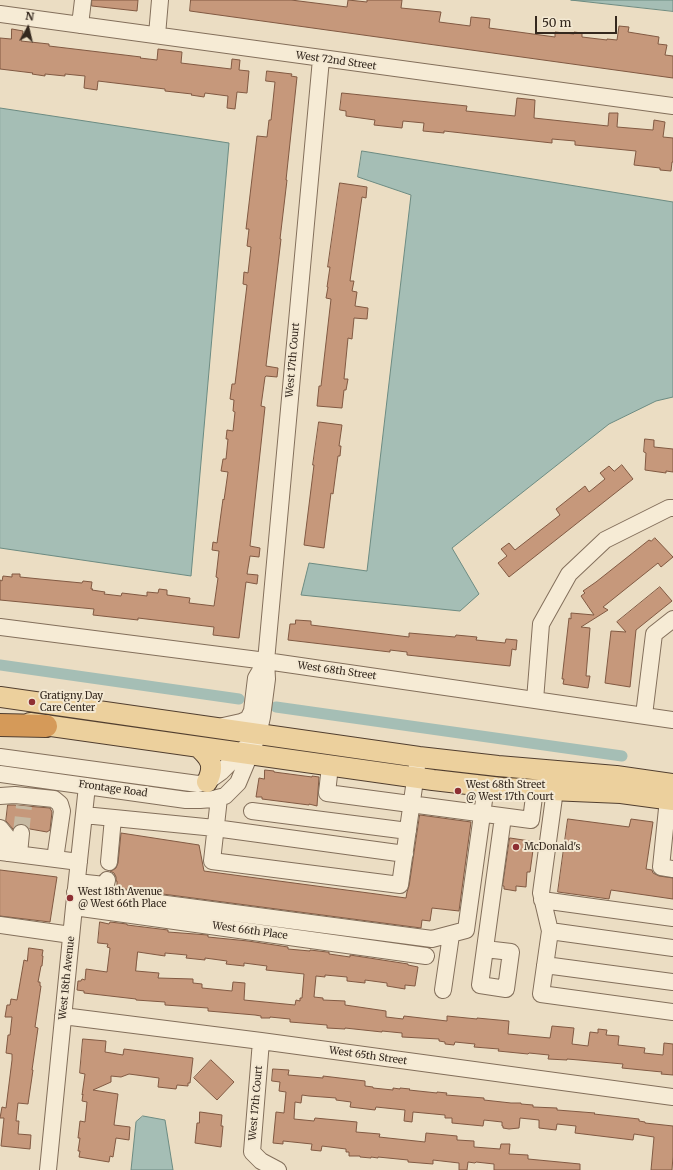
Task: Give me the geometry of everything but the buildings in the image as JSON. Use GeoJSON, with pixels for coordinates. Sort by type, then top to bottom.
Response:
{"type":"FeatureCollection","features":[{"type":"Feature","properties":{"kind":"highway"},"geometry":{"type":"LineString","coordinates":[[0,725],[46,726]]}},
{"type":"Feature","properties":{"kind":"main road"},"geometry":{"type":"LineString","coordinates":[[0,697],[419,757],[498,766],[616,776],[672,794]]}},
{"type":"Feature","properties":{"kind":"main road"},"geometry":{"type":"LineString","coordinates":[[0,719],[330,766],[502,788],[672,794]]}},
{"type":"Feature","properties":{"kind":"main road"},"geometry":{"type":"LineString","coordinates":[[198,747],[207,755],[211,762],[211,771],[217,792]]}},
{"type":"Feature","properties":{"kind":"street"},"geometry":{"type":"LineString","coordinates":[[80,25],[83,0]]}},
{"type":"Feature","properties":{"kind":"street"},"geometry":{"type":"LineString","coordinates":[[157,35],[160,0]]}},
{"type":"Feature","properties":{"kind":"street","name":"West 72nd Street"},"geometry":{"type":"LineString","coordinates":[[0,14],[673,106]]}},
{"type":"Feature","properties":{"kind":"street","name":"West 17th Court"},"geometry":{"type":"LineString","coordinates":[[217,792],[238,783],[245,754],[258,735],[262,717],[267,679],[266,660],[321,59]]}},
{"type":"Feature","properties":{"kind":"street"},"geometry":{"type":"LineString","coordinates":[[535,700],[541,624],[570,574],[604,540],[669,508],[673,508]]}},
{"type":"Feature","properties":{"kind":"street"},"geometry":{"type":"LineString","coordinates":[[644,715],[654,634],[673,619]]}},
{"type":"Feature","properties":{"kind":"street","name":"West 68th Street"},"geometry":{"type":"LineString","coordinates":[[0,626],[266,660],[673,720]]}},
{"type":"Feature","properties":{"kind":"street","name":"West 17th Court"},"geometry":{"type":"LineString","coordinates":[[211,728],[241,722],[248,719],[252,711],[256,678],[266,660]]}},
{"type":"Feature","properties":{"kind":"street"},"geometry":{"type":"LineString","coordinates":[[245,754],[221,772],[217,792],[212,861],[400,885],[419,757]]}},
{"type":"Feature","properties":{"kind":"street","name":"Frontage Road"},"geometry":{"type":"LineString","coordinates":[[0,757],[198,784],[217,792],[213,799],[186,800],[0,774]]}},
{"type":"Feature","properties":{"kind":"street"},"geometry":{"type":"LineString","coordinates":[[322,820],[330,766]]}},
{"type":"Feature","properties":{"kind":"street"},"geometry":{"type":"LineString","coordinates":[[87,786],[93,780],[112,773]]}},
{"type":"Feature","properties":{"kind":"street","name":"West 18th Avenue"},"geometry":{"type":"LineString","coordinates":[[48,1170],[87,786]]}},
{"type":"Feature","properties":{"kind":"street"},"geometry":{"type":"LineString","coordinates":[[75,894],[432,939],[451,935],[466,930],[486,786]]}},
{"type":"Feature","properties":{"kind":"street"},"geometry":{"type":"LineString","coordinates":[[327,793],[531,820],[545,789]]}},
{"type":"Feature","properties":{"kind":"street"},"geometry":{"type":"LineString","coordinates":[[545,789],[540,893],[550,931],[541,994],[673,1012]]}},
{"type":"Feature","properties":{"kind":"street"},"geometry":{"type":"LineString","coordinates":[[672,794],[669,837],[660,867],[673,869]]}},
{"type":"Feature","properties":{"kind":"street"},"geometry":{"type":"LineString","coordinates":[[1,796],[15,795],[25,801],[54,799],[60,804],[62,811],[55,859]]}},
{"type":"Feature","properties":{"kind":"street"},"geometry":{"type":"LineString","coordinates":[[252,811],[408,831]]}},
{"type":"Feature","properties":{"kind":"street"},"geometry":{"type":"LineString","coordinates":[[84,814],[215,828],[405,854]]}},
{"type":"Feature","properties":{"kind":"street"},"geometry":{"type":"LineString","coordinates":[[485,949],[503,817]]}},
{"type":"Feature","properties":{"kind":"street"},"geometry":{"type":"LineString","coordinates":[[109,862],[113,818]]}},
{"type":"Feature","properties":{"kind":"street"},"geometry":{"type":"LineString","coordinates":[[0,828],[8,838],[9,853]]}},
{"type":"Feature","properties":{"kind":"street"},"geometry":{"type":"LineString","coordinates":[[9,853],[21,833]]}},
{"type":"Feature","properties":{"kind":"street"},"geometry":{"type":"LineString","coordinates":[[9,853],[79,862]]}},
{"type":"Feature","properties":{"kind":"street"},"geometry":{"type":"LineString","coordinates":[[75,894],[104,886],[107,880]]}},
{"type":"Feature","properties":{"kind":"street","name":"West 66th Place"},"geometry":{"type":"LineString","coordinates":[[75,894],[426,956]]}},
{"type":"Feature","properties":{"kind":"street"},"geometry":{"type":"LineString","coordinates":[[542,900],[673,918]]}},
{"type":"Feature","properties":{"kind":"street"},"geometry":{"type":"LineString","coordinates":[[0,925],[71,935]]}},
{"type":"Feature","properties":{"kind":"street"},"geometry":{"type":"LineString","coordinates":[[550,931],[673,948]]}},
{"type":"Feature","properties":{"kind":"street"},"geometry":{"type":"LineString","coordinates":[[443,990],[451,935]]}},
{"type":"Feature","properties":{"kind":"street"},"geometry":{"type":"LineString","coordinates":[[545,965],[673,982]]}},
{"type":"Feature","properties":{"kind":"street","name":"West 65th Street"},"geometry":{"type":"LineString","coordinates":[[63,1016],[261,1041],[673,1097]]}},
{"type":"Feature","properties":{"kind":"street","name":"West 17th Court"},"geometry":{"type":"LineString","coordinates":[[261,1041],[252,1152],[261,1161],[278,1170]]}},
{"type":"Feature","properties":{"kind":"water"},"geometry":{"type":"Polygon","coordinates":[[[571,0],[673,0],[673,11],[571,0]]]}},
{"type":"Feature","properties":{"kind":"water"},"geometry":{"type":"Polygon","coordinates":[[[0,108],[229,143],[191,576],[0,548],[0,108]]]}},
{"type":"Feature","properties":{"kind":"water"},"geometry":{"type":"Polygon","coordinates":[[[362,151],[673,202],[673,397],[656,401],[609,424],[452,548],[479,594],[460,611],[301,595],[309,563],[367,571],[411,195],[358,177],[362,151]]]}},
{"type":"Feature","properties":{"kind":"water"},"geometry":{"type":"Polygon","coordinates":[[[143,1116],[165,1120],[173,1170],[131,1170],[136,1122],[143,1116]]]}},
{"type":"Feature","properties":{"kind":"waterway"},"geometry":{"type":"LineString","coordinates":[[0,665],[239,699]]}},
{"type":"Feature","properties":{"kind":"waterway"},"geometry":{"type":"LineString","coordinates":[[276,707],[622,756]]}},
{"type":"Feature","properties":{"kind":"tunnel"},"geometry":{"type":"LineString","coordinates":[[21,833],[24,806]]}},
{"type":"Feature","properties":{"kind":"place","name":"Gratigny Day Care Center"},"geometry":{"type":"Point","coordinates":[32,702]}},
{"type":"Feature","properties":{"kind":"place","name":"West 68th Street @ West 17th Court"},"geometry":{"type":"Point","coordinates":[458,791]}},
{"type":"Feature","properties":{"kind":"place","name":"McDonald's"},"geometry":{"type":"Point","coordinates":[516,847]}},
{"type":"Feature","properties":{"kind":"place","name":"West 18th Avenue @ West 66th Place"},"geometry":{"type":"Point","coordinates":[70,898]}}]}
